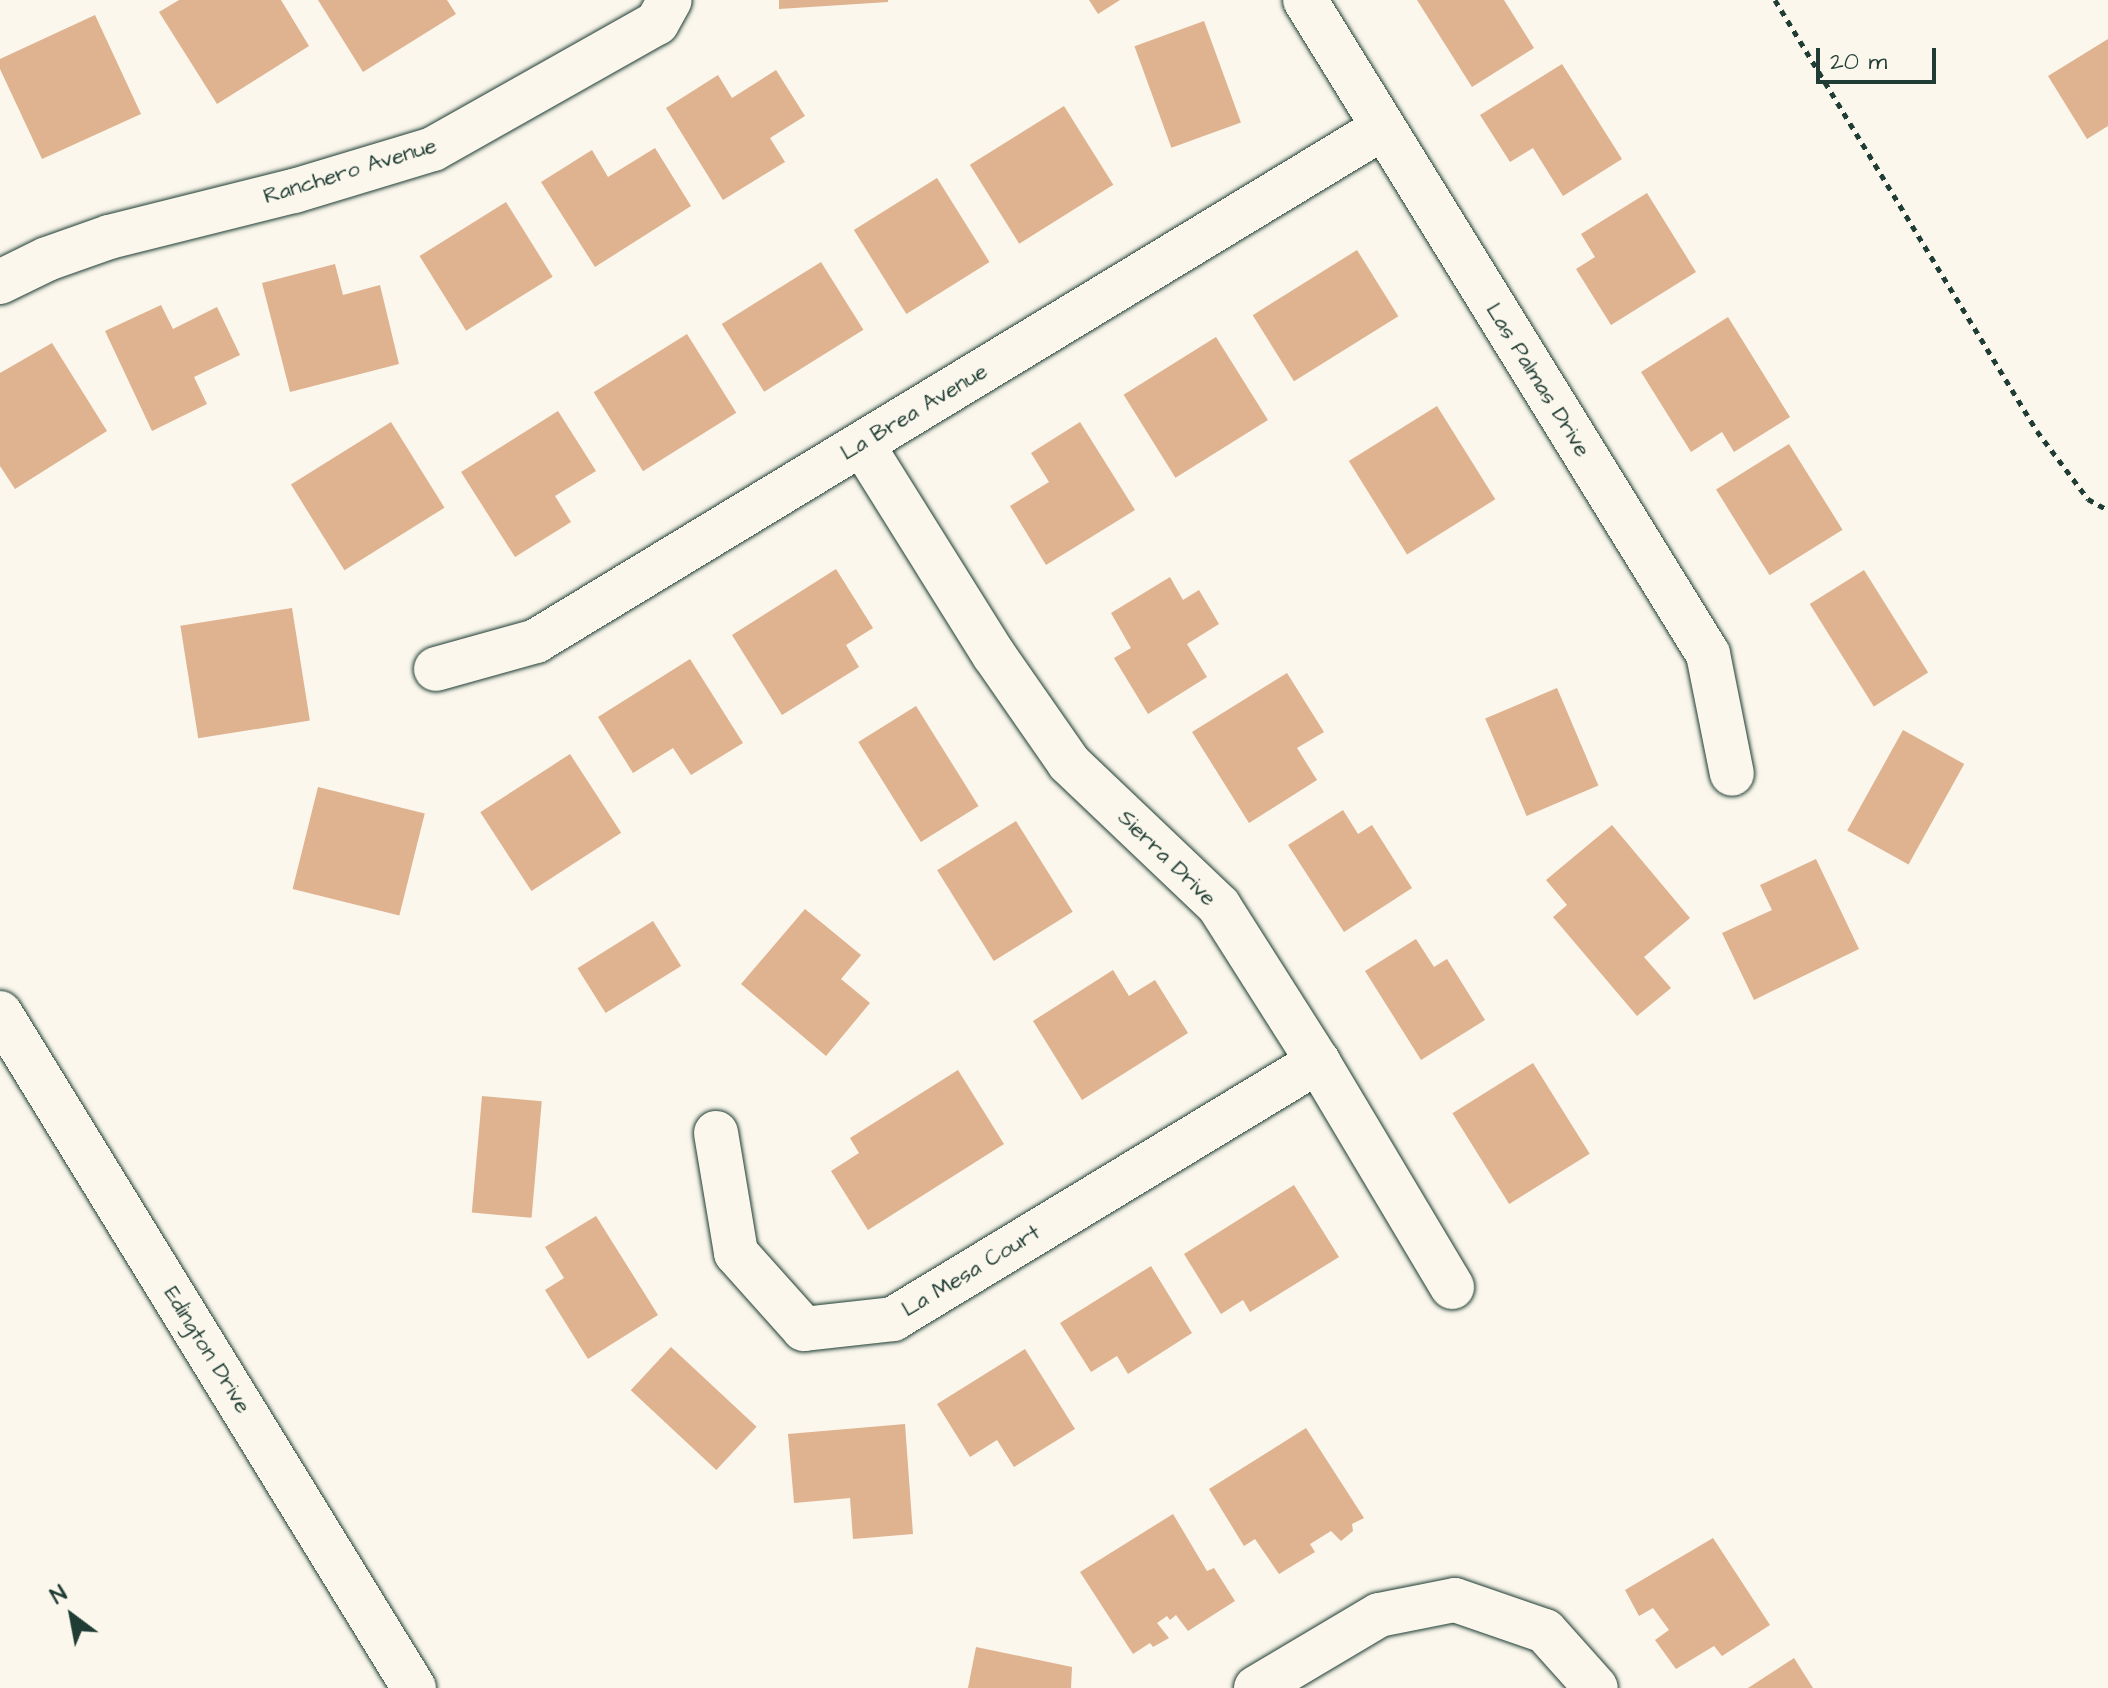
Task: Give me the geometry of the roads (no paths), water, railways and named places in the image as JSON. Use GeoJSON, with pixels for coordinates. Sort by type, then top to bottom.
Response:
{"type":"FeatureCollection","features":[{"type":"Feature","properties":{"kind":"street","name":"Ranchero Avenue"},"geometry":{"type":"LineString","coordinates":[[0,282],[47,259],[109,237],[294,191],[433,149],[657,23],[670,0]]}},
{"type":"Feature","properties":{"kind":"street","name":"Las Palmas Drive"},"geometry":{"type":"LineString","coordinates":[[1305,0],[1381,129],[1708,654],[1732,774]]}},
{"type":"Feature","properties":{"kind":"street","name":"La Brea Avenue"},"geometry":{"type":"LineString","coordinates":[[436,669],[536,641],[1381,129]]}},
{"type":"Feature","properties":{"kind":"street","name":"Sierra Drive"},"geometry":{"type":"LineString","coordinates":[[862,444],[994,655],[1069,763],[1219,906],[1318,1062],[1452,1287]]}},
{"type":"Feature","properties":{"kind":"street","name":"Edington Drive"},"geometry":{"type":"LineString","coordinates":[[0,1013],[414,1688]]}},
{"type":"Feature","properties":{"kind":"street","name":"La Mesa Court"},"geometry":{"type":"LineString","coordinates":[[716,1133],[736,1253],[804,1329],[893,1319],[1318,1062]]}},
{"type":"Feature","properties":{"kind":"street"},"geometry":{"type":"LineString","coordinates":[[1256,1688],[1379,1615],[1455,1600],[1545,1631],[1596,1688]]}}]}
